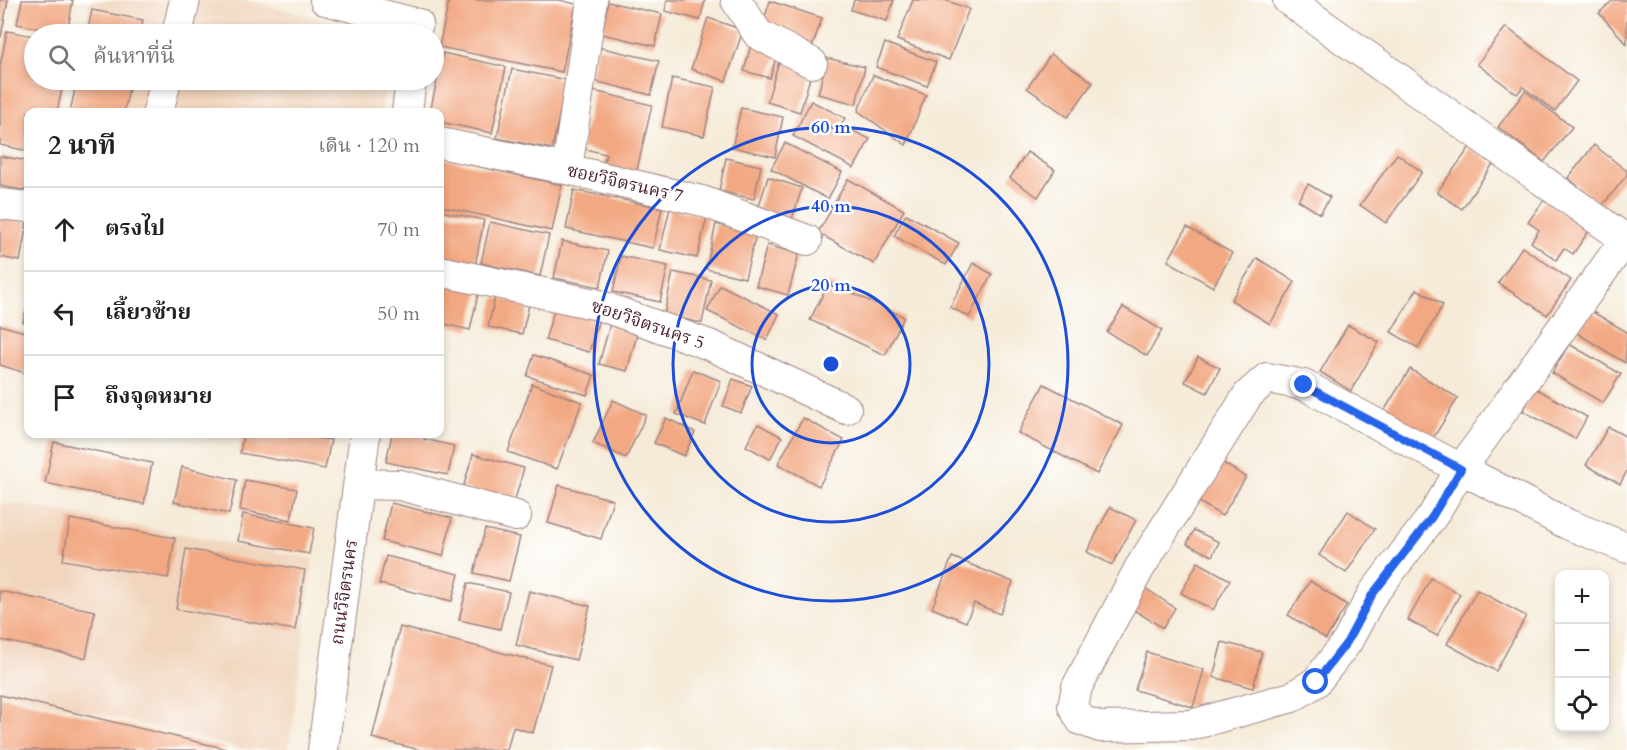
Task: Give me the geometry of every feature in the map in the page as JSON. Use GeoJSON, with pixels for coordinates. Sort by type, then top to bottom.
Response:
{"type":"FeatureCollection","features":[{"type":"Feature","properties":{"kind":"street"},"geometry":{"type":"LineString","coordinates":[[179,24],[185,0]]}},
{"type":"Feature","properties":{"kind":"street"},"geometry":{"type":"LineString","coordinates":[[325,0],[419,20]]}},
{"type":"Feature","properties":{"kind":"street"},"geometry":{"type":"LineString","coordinates":[[567,168],[592,0]]}},
{"type":"Feature","properties":{"kind":"street"},"geometry":{"type":"LineString","coordinates":[[736,0],[758,34],[812,63]]}},
{"type":"Feature","properties":{"kind":"street"},"geometry":{"type":"LineString","coordinates":[[1288,0],[1626,238],[1461,469],[1432,517],[1372,595],[1347,642],[1316,682],[1292,697],[1191,725],[1100,727],[1081,720],[1073,706],[1077,687],[1139,569],[1248,395],[1267,378],[1304,385],[1461,469],[1567,524],[1627,548]]}},
{"type":"Feature","properties":{"kind":"street"},"geometry":{"type":"LineString","coordinates":[[159,108],[164,90]]}},
{"type":"Feature","properties":{"kind":"street"},"geometry":{"type":"LineString","coordinates":[[408,108],[410,90]]}},
{"type":"Feature","properties":{"kind":"street","name":"ซอยวิจิตรนคร 7"},"geometry":{"type":"LineString","coordinates":[[444,144],[567,168],[702,201],[807,240]]}},
{"type":"Feature","properties":{"kind":"street"},"geometry":{"type":"LineString","coordinates":[[0,204],[24,207]]}},
{"type":"Feature","properties":{"kind":"street","name":"ซอยวิจิตรนคร 5"},"geometry":{"type":"LineString","coordinates":[[444,272],[599,305],[712,346],[846,409]]}},
{"type":"Feature","properties":{"kind":"street","name":"ถนนวิจิตรนคร"},"geometry":{"type":"LineString","coordinates":[[323,750],[365,438]]}},
{"type":"Feature","properties":{"kind":"street"},"geometry":{"type":"LineString","coordinates":[[359,484],[400,485],[516,516]]}},
{"type":"Feature","properties":{"kind":"shaded area"},"geometry":{"type":"Polygon","coordinates":[[[90,0],[246,0],[342,24],[85,24],[90,0]]]}},
{"type":"Feature","properties":{"kind":"shaded area"},"geometry":{"type":"Polygon","coordinates":[[[71,90],[384,90],[382,108],[67,108],[71,90]]]}},
{"type":"Feature","properties":{"kind":"shaded area"},"geometry":{"type":"Polygon","coordinates":[[[0,504],[22,505],[313,559],[289,750],[247,750],[0,691],[0,504]]]}},
{"type":"Feature","properties":{"kind":"building"},"geometry":{"type":"Polygon","coordinates":[[[0,0],[8,0],[1,37],[0,37],[0,0]]]}},
{"type":"Feature","properties":{"kind":"building"},"geometry":{"type":"Polygon","coordinates":[[[22,0],[73,0],[69,24],[17,24],[22,0]]]}},
{"type":"Feature","properties":{"kind":"building"},"geometry":{"type":"Polygon","coordinates":[[[449,0],[559,0],[576,4],[562,72],[444,48],[444,24],[449,0]]]}},
{"type":"Feature","properties":{"kind":"building"},"geometry":{"type":"Polygon","coordinates":[[[667,0],[705,0],[700,20],[665,11],[667,0]]]}},
{"type":"Feature","properties":{"kind":"building"},"geometry":{"type":"Polygon","coordinates":[[[854,0],[894,0],[887,21],[851,10],[854,0]]]}},
{"type":"Feature","properties":{"kind":"building"},"geometry":{"type":"Polygon","coordinates":[[[913,0],[945,0],[969,9],[949,60],[897,40],[913,0]]]}},
{"type":"Feature","properties":{"kind":"building"},"geometry":{"type":"Polygon","coordinates":[[[1613,0],[1627,0],[1627,44],[1599,13],[1613,0]]]}},
{"type":"Feature","properties":{"kind":"building"},"geometry":{"type":"Polygon","coordinates":[[[770,1],[822,18],[810,53],[761,29],[770,1]]]}},
{"type":"Feature","properties":{"kind":"building"},"geometry":{"type":"Polygon","coordinates":[[[608,2],[662,14],[655,46],[602,34],[608,2]]]}},
{"type":"Feature","properties":{"kind":"building"},"geometry":{"type":"Polygon","coordinates":[[[92,10],[143,20],[142,24],[89,24],[92,10]]]}},
{"type":"Feature","properties":{"kind":"building"},"geometry":{"type":"Polygon","coordinates":[[[708,18],[743,30],[726,81],[691,69],[708,18]]]}},
{"type":"Feature","properties":{"kind":"building"},"geometry":{"type":"Polygon","coordinates":[[[1506,27],[1577,81],[1555,111],[1523,87],[1517,94],[1477,64],[1506,27]]]}},
{"type":"Feature","properties":{"kind":"building"},"geometry":{"type":"Polygon","coordinates":[[[7,31],[24,34],[24,90],[62,90],[58,108],[24,108],[24,150],[0,145],[0,66],[7,31]]]}},
{"type":"Feature","properties":{"kind":"building"},"geometry":{"type":"Polygon","coordinates":[[[752,41],[779,48],[770,78],[744,71],[752,41]]]}},
{"type":"Feature","properties":{"kind":"building"},"geometry":{"type":"Polygon","coordinates":[[[885,43],[936,62],[927,86],[876,67],[885,43]]]}},
{"type":"Feature","properties":{"kind":"building"},"geometry":{"type":"Polygon","coordinates":[[[598,47],[659,61],[651,95],[590,80],[598,47]]]}},
{"type":"Feature","properties":{"kind":"building"},"geometry":{"type":"Polygon","coordinates":[[[444,53],[506,67],[492,133],[444,123],[444,108],[431,108],[435,90],[444,90],[444,53]]]}},
{"type":"Feature","properties":{"kind":"building"},"geometry":{"type":"Polygon","coordinates":[[[1051,54],[1093,82],[1068,117],[1027,88],[1051,54]]]}},
{"type":"Feature","properties":{"kind":"building"},"geometry":{"type":"Polygon","coordinates":[[[827,58],[865,67],[856,104],[818,94],[827,58]]]}},
{"type":"Feature","properties":{"kind":"building"},"geometry":{"type":"Polygon","coordinates":[[[779,61],[812,71],[800,112],[767,102],[779,61]]]}},
{"type":"Feature","properties":{"kind":"building"},"geometry":{"type":"Polygon","coordinates":[[[512,69],[567,80],[552,149],[497,138],[512,69]]]}},
{"type":"Feature","properties":{"kind":"building"},"geometry":{"type":"Polygon","coordinates":[[[873,75],[926,95],[906,145],[858,111],[873,75]]]}},
{"type":"Feature","properties":{"kind":"building"},"geometry":{"type":"Polygon","coordinates":[[[672,78],[715,87],[704,136],[662,127],[672,78]]]}},
{"type":"Feature","properties":{"kind":"building"},"geometry":{"type":"Polygon","coordinates":[[[75,90],[129,90],[125,108],[71,108],[75,90]]]}},
{"type":"Feature","properties":{"kind":"building"},"geometry":{"type":"Polygon","coordinates":[[[594,91],[652,105],[636,174],[603,166],[606,154],[581,148],[594,91]]]}},
{"type":"Feature","properties":{"kind":"building"},"geometry":{"type":"Polygon","coordinates":[[[1525,91],[1572,127],[1544,162],[1498,127],[1525,91]]]}},
{"type":"Feature","properties":{"kind":"building"},"geometry":{"type":"Polygon","coordinates":[[[811,101],[845,118],[841,125],[870,139],[854,168],[793,136],[811,101]]]}},
{"type":"Feature","properties":{"kind":"building"},"geometry":{"type":"Polygon","coordinates":[[[741,108],[783,117],[775,157],[732,147],[741,108]]]}},
{"type":"Feature","properties":{"kind":"building"},"geometry":{"type":"Polygon","coordinates":[[[785,143],[842,172],[828,199],[771,169],[785,143]]]}},
{"type":"Feature","properties":{"kind":"building"},"geometry":{"type":"Polygon","coordinates":[[[1594,145],[1627,171],[1627,175],[1602,206],[1568,178],[1594,145]]]}},
{"type":"Feature","properties":{"kind":"building"},"geometry":{"type":"Polygon","coordinates":[[[1470,147],[1493,164],[1462,209],[1437,192],[1470,147]]]}},
{"type":"Feature","properties":{"kind":"building"},"geometry":{"type":"Polygon","coordinates":[[[1027,152],[1055,170],[1038,197],[1010,178],[1027,152]]]}},
{"type":"Feature","properties":{"kind":"building"},"geometry":{"type":"Polygon","coordinates":[[[1397,154],[1422,172],[1386,223],[1360,205],[1397,154]]]}},
{"type":"Feature","properties":{"kind":"building"},"geometry":{"type":"Polygon","coordinates":[[[0,156],[24,160],[24,190],[0,186],[0,156]]]}},
{"type":"Feature","properties":{"kind":"building"},"geometry":{"type":"Polygon","coordinates":[[[726,158],[761,166],[754,199],[719,191],[726,158]]]}},
{"type":"Feature","properties":{"kind":"building"},"geometry":{"type":"Polygon","coordinates":[[[444,159],[562,185],[552,231],[444,207],[444,159]]]}},
{"type":"Feature","properties":{"kind":"building"},"geometry":{"type":"Polygon","coordinates":[[[768,177],[802,188],[792,219],[758,209],[768,177]]]}},
{"type":"Feature","properties":{"kind":"building"},"geometry":{"type":"Polygon","coordinates":[[[848,179],[904,210],[874,264],[818,233],[848,179]]]}},
{"type":"Feature","properties":{"kind":"building"},"geometry":{"type":"Polygon","coordinates":[[[1308,184],[1330,197],[1320,214],[1298,200],[1308,184]]]}},
{"type":"Feature","properties":{"kind":"building"},"geometry":{"type":"Polygon","coordinates":[[[574,190],[662,208],[653,248],[566,229],[574,190]]]}},
{"type":"Feature","properties":{"kind":"building"},"geometry":{"type":"Polygon","coordinates":[[[1544,200],[1589,231],[1573,254],[1564,248],[1556,260],[1531,242],[1539,230],[1528,222],[1544,200]]]}},
{"type":"Feature","properties":{"kind":"building"},"geometry":{"type":"Polygon","coordinates":[[[670,208],[707,217],[697,258],[660,250],[670,208]]]}},
{"type":"Feature","properties":{"kind":"building"},"geometry":{"type":"Polygon","coordinates":[[[444,212],[484,220],[475,266],[444,259],[444,212]]]}},
{"type":"Feature","properties":{"kind":"building"},"geometry":{"type":"Polygon","coordinates":[[[906,214],[959,243],[946,265],[894,236],[906,214]]]}},
{"type":"Feature","properties":{"kind":"building"},"geometry":{"type":"Polygon","coordinates":[[[0,217],[24,221],[20,261],[0,257],[0,217]]]}},
{"type":"Feature","properties":{"kind":"building"},"geometry":{"type":"Polygon","coordinates":[[[490,222],[549,235],[540,276],[481,263],[490,222]]]}},
{"type":"Feature","properties":{"kind":"building"},"geometry":{"type":"Polygon","coordinates":[[[716,224],[756,234],[745,278],[706,269],[716,224]]]}},
{"type":"Feature","properties":{"kind":"building"},"geometry":{"type":"Polygon","coordinates":[[[1187,227],[1232,253],[1213,287],[1168,261],[1187,227]]]}},
{"type":"Feature","properties":{"kind":"building"},"geometry":{"type":"Polygon","coordinates":[[[562,241],[608,251],[600,287],[554,278],[562,241]]]}},
{"type":"Feature","properties":{"kind":"building"},"geometry":{"type":"Polygon","coordinates":[[[767,245],[799,254],[788,295],[756,286],[767,245]]]}},
{"type":"Feature","properties":{"kind":"building"},"geometry":{"type":"Polygon","coordinates":[[[1522,247],[1571,280],[1547,315],[1498,283],[1522,247]]]}},
{"type":"Feature","properties":{"kind":"building"},"geometry":{"type":"Polygon","coordinates":[[[621,256],[668,266],[660,302],[613,292],[621,256]]]}},
{"type":"Feature","properties":{"kind":"building"},"geometry":{"type":"Polygon","coordinates":[[[1257,258],[1295,282],[1270,324],[1231,300],[1257,258]]]}},
{"type":"Feature","properties":{"kind":"building"},"geometry":{"type":"Polygon","coordinates":[[[973,263],[992,274],[969,317],[950,307],[973,263]]]}},
{"type":"Feature","properties":{"kind":"building"},"geometry":{"type":"Polygon","coordinates":[[[673,272],[711,280],[702,323],[664,315],[673,272]]]}},
{"type":"Feature","properties":{"kind":"building"},"geometry":{"type":"Polygon","coordinates":[[[444,282],[479,290],[470,330],[444,324],[444,282]]]}},
{"type":"Feature","properties":{"kind":"building"},"geometry":{"type":"Polygon","coordinates":[[[829,282],[904,317],[885,355],[810,320],[829,282]]]}},
{"type":"Feature","properties":{"kind":"building"},"geometry":{"type":"Polygon","coordinates":[[[720,285],[779,314],[767,340],[707,311],[720,285]]]}},
{"type":"Feature","properties":{"kind":"building"},"geometry":{"type":"Polygon","coordinates":[[[1417,289],[1443,305],[1418,348],[1391,332],[1417,289]]]}},
{"type":"Feature","properties":{"kind":"building"},"geometry":{"type":"Polygon","coordinates":[[[495,297],[529,305],[522,334],[488,327],[495,297]]]}},
{"type":"Feature","properties":{"kind":"building"},"geometry":{"type":"Polygon","coordinates":[[[555,307],[599,319],[589,352],[545,340],[555,307]]]}},
{"type":"Feature","properties":{"kind":"building"},"geometry":{"type":"Polygon","coordinates":[[[1123,307],[1162,330],[1147,356],[1107,332],[1123,307]]]}},
{"type":"Feature","properties":{"kind":"building"},"geometry":{"type":"Polygon","coordinates":[[[1591,311],[1627,332],[1625,363],[1577,333],[1591,311]]]}},
{"type":"Feature","properties":{"kind":"building"},"geometry":{"type":"Polygon","coordinates":[[[610,324],[638,331],[627,371],[599,364],[610,324]]]}},
{"type":"Feature","properties":{"kind":"building"},"geometry":{"type":"Polygon","coordinates":[[[0,325],[24,332],[24,373],[0,365],[0,325]]]}},
{"type":"Feature","properties":{"kind":"building"},"geometry":{"type":"Polygon","coordinates":[[[1348,325],[1379,342],[1351,391],[1320,372],[1348,325]]]}},
{"type":"Feature","properties":{"kind":"building"},"geometry":{"type":"Polygon","coordinates":[[[1569,344],[1621,374],[1603,403],[1552,373],[1569,344]]]}},
{"type":"Feature","properties":{"kind":"building"},"geometry":{"type":"Polygon","coordinates":[[[534,355],[594,375],[587,395],[527,376],[534,355]]]}},
{"type":"Feature","properties":{"kind":"building"},"geometry":{"type":"Polygon","coordinates":[[[1198,357],[1220,368],[1207,393],[1185,382],[1198,357]]]}},
{"type":"Feature","properties":{"kind":"building"},"geometry":{"type":"Polygon","coordinates":[[[1410,369],[1458,398],[1432,440],[1384,411],[1410,369]]]}},
{"type":"Feature","properties":{"kind":"building"},"geometry":{"type":"Polygon","coordinates":[[[693,370],[721,381],[705,425],[676,414],[693,370]]]}},
{"type":"Feature","properties":{"kind":"building"},"geometry":{"type":"Polygon","coordinates":[[[733,379],[752,386],[741,413],[723,406],[733,379]]]}},
{"type":"Feature","properties":{"kind":"building"},"geometry":{"type":"Polygon","coordinates":[[[532,384],[582,402],[557,469],[508,452],[532,384]]]}},
{"type":"Feature","properties":{"kind":"building"},"geometry":{"type":"Polygon","coordinates":[[[1044,384],[1123,425],[1097,474],[1018,433],[1044,384]]]}},
{"type":"Feature","properties":{"kind":"building"},"geometry":{"type":"Polygon","coordinates":[[[1535,388],[1587,417],[1575,439],[1523,411],[1535,388]]]}},
{"type":"Feature","properties":{"kind":"building"},"geometry":{"type":"Polygon","coordinates":[[[613,400],[646,415],[626,458],[593,443],[613,400]]]}},
{"type":"Feature","properties":{"kind":"building"},"geometry":{"type":"Polygon","coordinates":[[[666,418],[695,432],[684,456],[654,443],[666,418]]]}},
{"type":"Feature","properties":{"kind":"building"},"geometry":{"type":"Polygon","coordinates":[[[803,418],[844,440],[819,486],[778,464],[803,418]]]}},
{"type":"Feature","properties":{"kind":"building"},"geometry":{"type":"Polygon","coordinates":[[[758,424],[782,437],[770,459],[746,446],[758,424]]]}},
{"type":"Feature","properties":{"kind":"building"},"geometry":{"type":"Polygon","coordinates":[[[1608,427],[1627,437],[1627,471],[1620,484],[1586,465],[1608,427]]]}},
{"type":"Feature","properties":{"kind":"building"},"geometry":{"type":"Polygon","coordinates":[[[242,438],[331,440],[325,469],[240,453],[242,438]]]}},
{"type":"Feature","properties":{"kind":"building"},"geometry":{"type":"Polygon","coordinates":[[[391,438],[424,438],[454,446],[448,475],[386,462],[391,438]]]}},
{"type":"Feature","properties":{"kind":"building"},"geometry":{"type":"Polygon","coordinates":[[[54,442],[152,463],[144,504],[45,483],[54,442]]]}},
{"type":"Feature","properties":{"kind":"building"},"geometry":{"type":"Polygon","coordinates":[[[473,454],[524,468],[514,503],[463,488],[473,454]]]}},
{"type":"Feature","properties":{"kind":"building"},"geometry":{"type":"Polygon","coordinates":[[[1215,458],[1246,477],[1222,516],[1191,497],[1215,458]]]}},
{"type":"Feature","properties":{"kind":"building"},"geometry":{"type":"Polygon","coordinates":[[[182,467],[237,480],[229,514],[174,502],[182,467]]]}},
{"type":"Feature","properties":{"kind":"building"},"geometry":{"type":"Polygon","coordinates":[[[245,480],[297,489],[291,520],[240,510],[245,480]]]}},
{"type":"Feature","properties":{"kind":"building"},"geometry":{"type":"Polygon","coordinates":[[[559,485],[613,500],[601,539],[548,523],[559,485]]]}},
{"type":"Feature","properties":{"kind":"building"},"geometry":{"type":"Polygon","coordinates":[[[391,503],[452,518],[443,556],[382,541],[391,503]]]}},
{"type":"Feature","properties":{"kind":"building"},"geometry":{"type":"Polygon","coordinates":[[[1110,507],[1136,520],[1112,565],[1087,552],[1110,507]]]}},
{"type":"Feature","properties":{"kind":"building"},"geometry":{"type":"Polygon","coordinates":[[[1348,511],[1375,529],[1346,573],[1319,555],[1348,511]]]}},
{"type":"Feature","properties":{"kind":"building"},"geometry":{"type":"Polygon","coordinates":[[[243,514],[314,528],[309,554],[238,541],[243,514]]]}},
{"type":"Feature","properties":{"kind":"building"},"geometry":{"type":"Polygon","coordinates":[[[70,519],[175,538],[168,578],[63,560],[70,519]]]}},
{"type":"Feature","properties":{"kind":"building"},"geometry":{"type":"Polygon","coordinates":[[[485,529],[520,537],[509,581],[474,573],[485,529]]]}},
{"type":"Feature","properties":{"kind":"building"},"geometry":{"type":"Polygon","coordinates":[[[1194,530],[1219,542],[1212,556],[1187,544],[1194,530]]]}},
{"type":"Feature","properties":{"kind":"building"},"geometry":{"type":"Polygon","coordinates":[[[186,549],[305,570],[295,630],[176,609],[186,549]]]}},
{"type":"Feature","properties":{"kind":"building"},"geometry":{"type":"Polygon","coordinates":[[[386,556],[459,574],[452,601],[379,584],[386,556]]]}},
{"type":"Feature","properties":{"kind":"building"},"geometry":{"type":"Polygon","coordinates":[[[952,557],[1013,582],[1000,614],[974,603],[966,622],[932,608],[952,557]]]}},
{"type":"Feature","properties":{"kind":"building"},"geometry":{"type":"Polygon","coordinates":[[[1198,562],[1230,580],[1213,610],[1181,593],[1198,562]]]}},
{"type":"Feature","properties":{"kind":"building"},"geometry":{"type":"Polygon","coordinates":[[[1431,578],[1460,594],[1437,636],[1408,620],[1431,578]]]}},
{"type":"Feature","properties":{"kind":"building"},"geometry":{"type":"Polygon","coordinates":[[[1310,581],[1347,605],[1326,639],[1288,615],[1310,581]]]}},
{"type":"Feature","properties":{"kind":"building"},"geometry":{"type":"Polygon","coordinates":[[[468,583],[509,592],[500,629],[459,620],[468,583]]]}},
{"type":"Feature","properties":{"kind":"building"},"geometry":{"type":"Polygon","coordinates":[[[1145,588],[1175,608],[1163,628],[1132,609],[1145,588]]]}},
{"type":"Feature","properties":{"kind":"building"},"geometry":{"type":"Polygon","coordinates":[[[1477,590],[1526,616],[1496,671],[1447,644],[1477,590]]]}},
{"type":"Feature","properties":{"kind":"building"},"geometry":{"type":"Polygon","coordinates":[[[0,591],[95,611],[86,658],[0,640],[0,591]]]}},
{"type":"Feature","properties":{"kind":"building"},"geometry":{"type":"Polygon","coordinates":[[[529,591],[590,606],[576,660],[516,645],[529,591]]]}},
{"type":"Feature","properties":{"kind":"building"},"geometry":{"type":"Polygon","coordinates":[[[400,627],[551,665],[533,733],[513,727],[507,750],[420,750],[372,738],[400,627]]]}},
{"type":"Feature","properties":{"kind":"building"},"geometry":{"type":"Polygon","coordinates":[[[1222,642],[1262,652],[1253,688],[1213,677],[1222,642]]]}},
{"type":"Feature","properties":{"kind":"building"},"geometry":{"type":"Polygon","coordinates":[[[1147,652],[1204,670],[1193,707],[1135,690],[1147,652]]]}},
{"type":"Feature","properties":{"kind":"building"},"geometry":{"type":"Polygon","coordinates":[[[0,695],[227,749],[227,750],[0,750],[0,695]]]}},
{"type":"Feature","properties":{"kind":"route"},"geometry":{"type":"LineString","coordinates":[[1304,385],[1461,469],[1432,517],[1372,595],[1347,642],[1316,682]]}}]}
